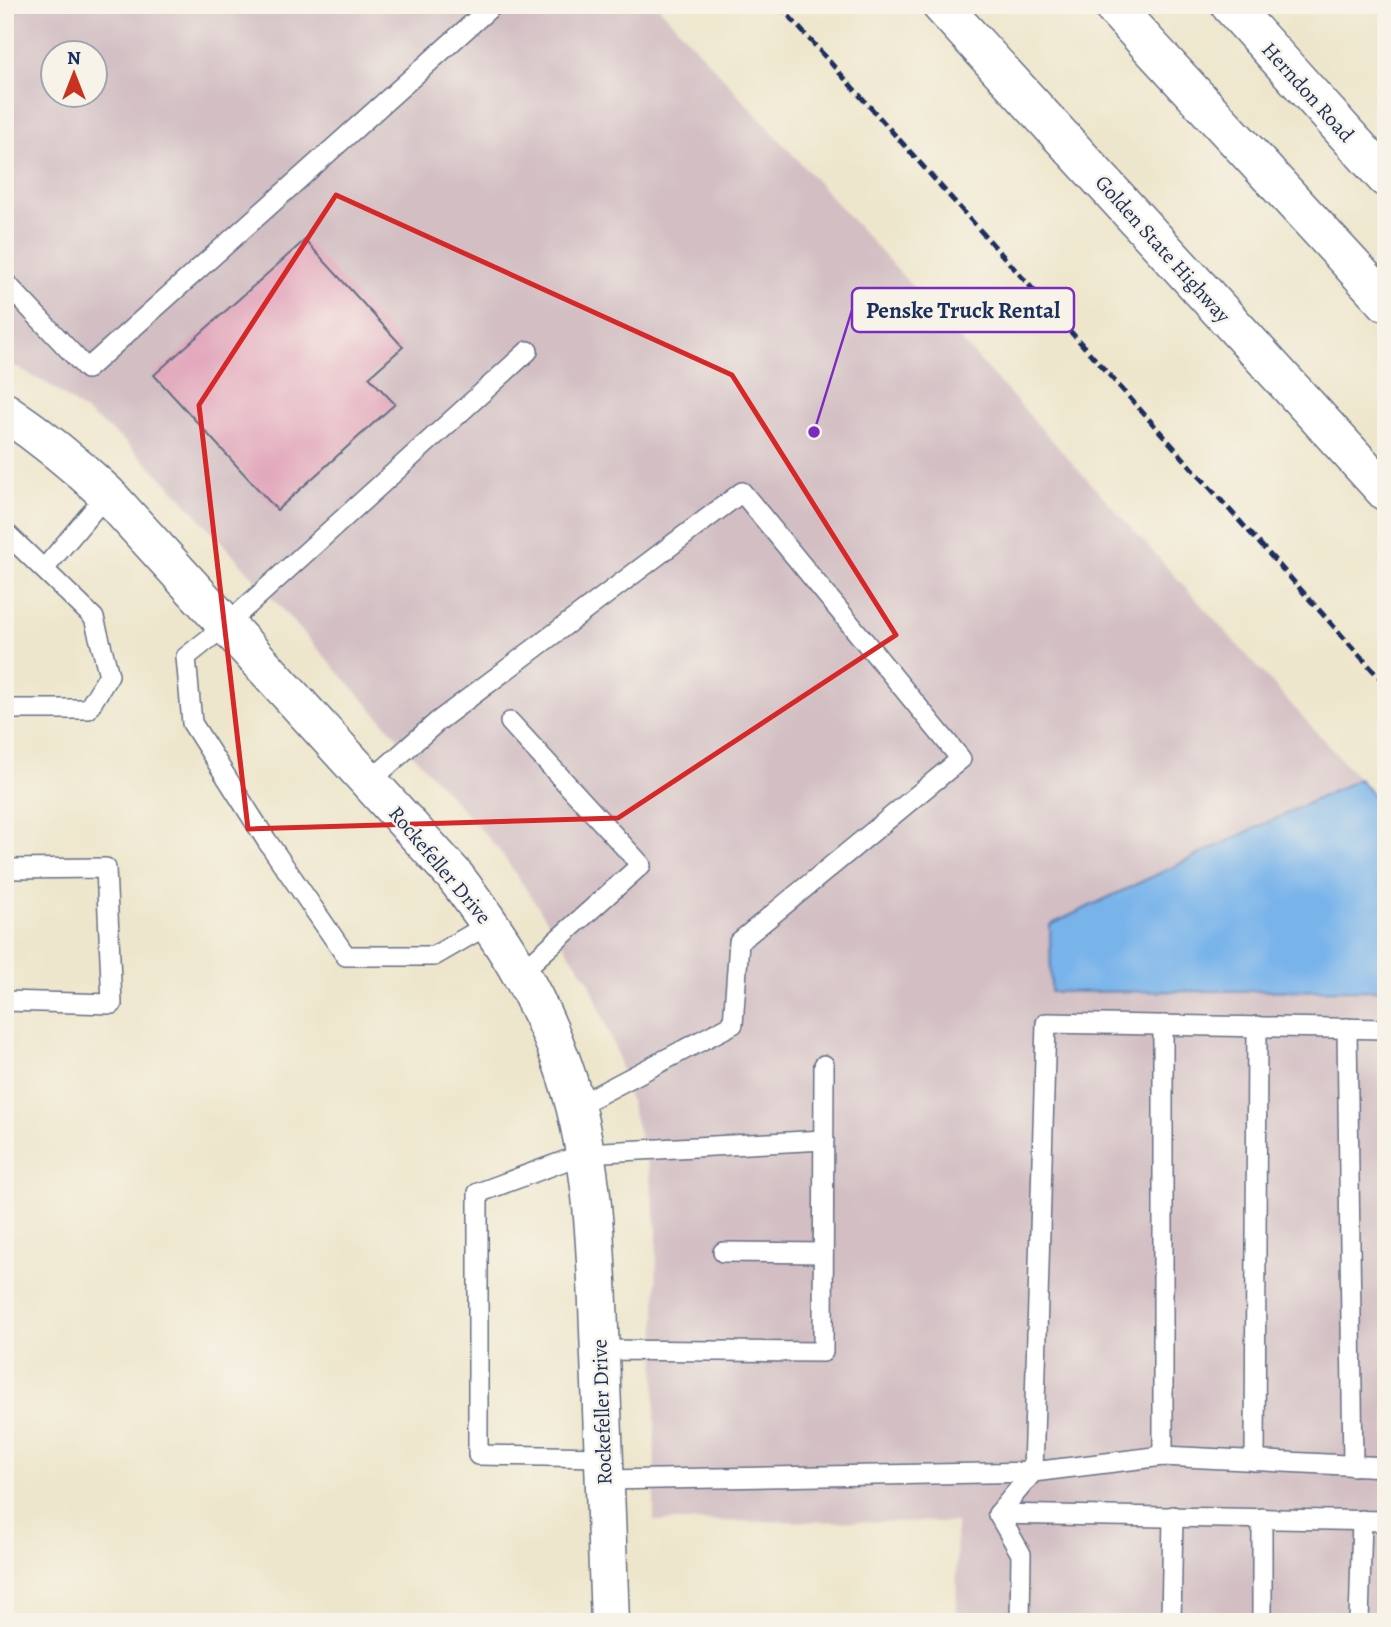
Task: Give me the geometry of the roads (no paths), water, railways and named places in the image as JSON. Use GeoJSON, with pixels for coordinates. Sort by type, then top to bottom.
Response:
{"type":"FeatureCollection","features":[{"type":"Feature","properties":{"kind":"main road","name":"Golden State Highway"},"geometry":{"type":"LineString","coordinates":[[941,5],[1386,492]]}},
{"type":"Feature","properties":{"kind":"main road"},"geometry":{"type":"LineString","coordinates":[[1112,5],[1386,302]]}},
{"type":"Feature","properties":{"kind":"main road","name":"Herndon Road"},"geometry":{"type":"LineString","coordinates":[[1230,5],[1386,178]]}},
{"type":"Feature","properties":{"kind":"main road","name":"Rockefeller Drive"},"geometry":{"type":"LineString","coordinates":[[5,412],[72,461],[107,494],[454,875],[491,923],[534,996],[557,1052],[575,1107],[586,1153],[596,1236],[610,1622]]}},
{"type":"Feature","properties":{"kind":"lane"},"geometry":{"type":"LineString","coordinates":[[5,282],[87,369],[493,5]]}},
{"type":"Feature","properties":{"kind":"lane"},"geometry":{"type":"LineString","coordinates":[[491,923],[434,956],[346,956],[267,841],[192,723],[186,657],[226,625],[528,351]]}},
{"type":"Feature","properties":{"kind":"lane"},"geometry":{"type":"LineString","coordinates":[[369,782],[437,722],[742,492],[961,758],[739,942],[733,1024],[575,1107]]}},
{"type":"Feature","properties":{"kind":"lane"},"geometry":{"type":"LineString","coordinates":[[44,569],[107,494]]}},
{"type":"Feature","properties":{"kind":"lane"},"geometry":{"type":"LineString","coordinates":[[5,532],[94,618],[109,675],[88,709],[5,709]]}},
{"type":"Feature","properties":{"kind":"lane"},"geometry":{"type":"LineString","coordinates":[[510,722],[642,866],[520,973]]}},
{"type":"Feature","properties":{"kind":"lane"},"geometry":{"type":"LineString","coordinates":[[5,869],[106,868],[112,1004],[5,1001]]}},
{"type":"Feature","properties":{"kind":"lane"},"geometry":{"type":"LineString","coordinates":[[998,1514],[1033,1472],[1046,1023],[1386,1029]]}},
{"type":"Feature","properties":{"kind":"lane"},"geometry":{"type":"LineString","coordinates":[[1163,1025],[1163,1456]]}},
{"type":"Feature","properties":{"kind":"lane"},"geometry":{"type":"LineString","coordinates":[[1255,1461],[1257,1026]]}},
{"type":"Feature","properties":{"kind":"lane"},"geometry":{"type":"LineString","coordinates":[[1347,1028],[1353,1466]]}},
{"type":"Feature","properties":{"kind":"lane"},"geometry":{"type":"LineString","coordinates":[[600,1350],[823,1352],[824,1065]]}},
{"type":"Feature","properties":{"kind":"lane"},"geometry":{"type":"LineString","coordinates":[[824,1140],[586,1153],[478,1193],[478,1455],[604,1469],[1033,1472],[1163,1456],[1386,1467]]}},
{"type":"Feature","properties":{"kind":"lane"},"geometry":{"type":"LineString","coordinates":[[723,1252],[823,1253]]}},
{"type":"Feature","properties":{"kind":"lane"},"geometry":{"type":"LineString","coordinates":[[998,1514],[1386,1521]]}},
{"type":"Feature","properties":{"kind":"lane"},"geometry":{"type":"LineString","coordinates":[[998,1514],[1021,1554],[1020,1622]]}},
{"type":"Feature","properties":{"kind":"lane"},"geometry":{"type":"LineString","coordinates":[[1171,1622],[1173,1516]]}},
{"type":"Feature","properties":{"kind":"lane"},"geometry":{"type":"LineString","coordinates":[[1262,1518],[1262,1622]]}},
{"type":"Feature","properties":{"kind":"lane"},"geometry":{"type":"LineString","coordinates":[[1359,1622],[1362,1520]]}},
{"type":"Feature","properties":{"kind":"water"},"geometry":{"type":"Polygon","coordinates":[[[1359,779],[1386,809],[1386,990],[1051,992],[1050,925],[1359,779]]]}},
{"type":"Feature","properties":{"kind":"railway"},"geometry":{"type":"LineString","coordinates":[[779,5],[1386,685]]}},
{"type":"Feature","properties":{"kind":"place","name":"Penske Truck Rental"},"geometry":{"type":"Point","coordinates":[814,432]}}]}
